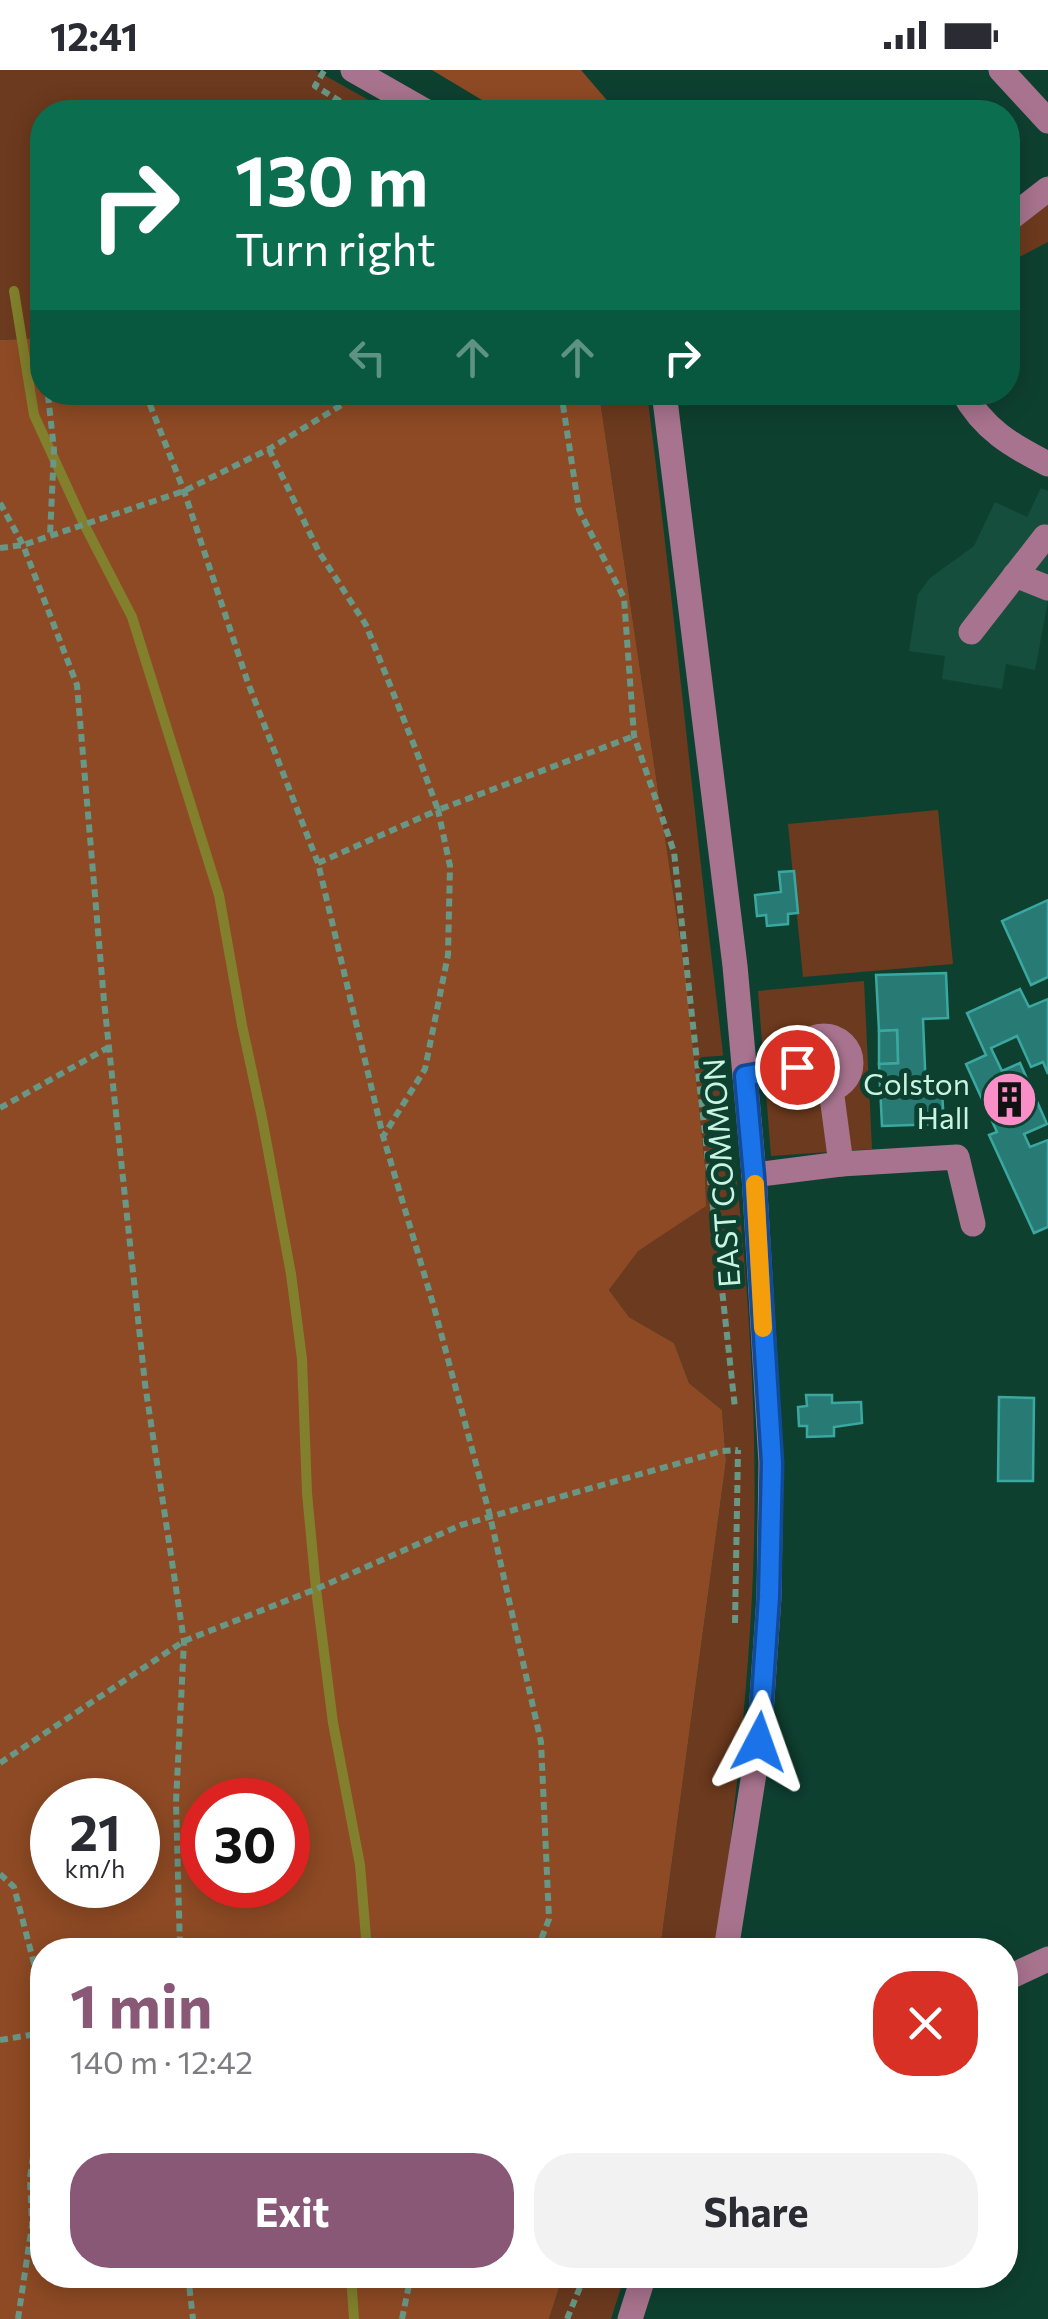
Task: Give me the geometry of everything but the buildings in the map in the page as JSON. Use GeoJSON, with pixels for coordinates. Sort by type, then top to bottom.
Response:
{"type":"FeatureCollection","features":[{"type":"Feature","properties":{"kind":"street"},"geometry":{"type":"LineString","coordinates":[[353,70],[406,100]]}},
{"type":"Feature","properties":{"kind":"street"},"geometry":{"type":"LineString","coordinates":[[1001,70],[1048,120]]}},
{"type":"Feature","properties":{"kind":"street"},"geometry":{"type":"LineString","coordinates":[[1020,211],[1048,190]]}},
{"type":"Feature","properties":{"kind":"street","name":"EAST COMMON"},"geometry":{"type":"LineString","coordinates":[[667,405],[735,966],[754,1176],[772,1463],[769,1597],[759,1742],[728,1938]]}},
{"type":"Feature","properties":{"kind":"street"},"geometry":{"type":"LineString","coordinates":[[970,405],[1008,444],[1048,464]]}},
{"type":"Feature","properties":{"kind":"street"},"geometry":{"type":"LineString","coordinates":[[970,632],[1045,537]]}},
{"type":"Feature","properties":{"kind":"street"},"geometry":{"type":"LineString","coordinates":[[1015,575],[1048,588]]}},
{"type":"Feature","properties":{"kind":"street"},"geometry":{"type":"LineString","coordinates":[[823,1036],[840,1041],[850,1054],[850,1072],[839,1086],[831,1089],[813,1088],[805,1083],[797,1067],[797,1058],[806,1042],[823,1036]]}},
{"type":"Feature","properties":{"kind":"street"},"geometry":{"type":"LineString","coordinates":[[745,1076],[797,1067]]}},
{"type":"Feature","properties":{"kind":"street"},"geometry":{"type":"LineString","coordinates":[[831,1089],[841,1164]]}},
{"type":"Feature","properties":{"kind":"street"},"geometry":{"type":"LineString","coordinates":[[754,1176],[841,1164],[957,1157],[974,1224]]}},
{"type":"Feature","properties":{"kind":"street"},"geometry":{"type":"LineString","coordinates":[[1018,1973],[1048,1959]]}},
{"type":"Feature","properties":{"kind":"street"},"geometry":{"type":"LineString","coordinates":[[630,2319],[640,2288]]}},
{"type":"Feature","properties":{"kind":"path"},"geometry":{"type":"LineString","coordinates":[[49,405],[54,450],[50,536]]}},
{"type":"Feature","properties":{"kind":"path"},"geometry":{"type":"LineString","coordinates":[[151,405],[248,683],[318,864],[383,1136],[490,1516],[541,1742],[549,1920],[542,1938]]}},
{"type":"Feature","properties":{"kind":"path"},"geometry":{"type":"LineString","coordinates":[[0,548],[23,545],[184,491],[269,449],[342,405]]}},
{"type":"Feature","properties":{"kind":"path"},"geometry":{"type":"LineString","coordinates":[[563,405],[579,510],[624,598],[634,736],[674,852],[736,1418]]}},
{"type":"Feature","properties":{"kind":"path"},"geometry":{"type":"LineString","coordinates":[[269,449],[319,552],[366,625],[438,810],[450,866],[448,955],[424,1069],[383,1136]]}},
{"type":"Feature","properties":{"kind":"path"},"geometry":{"type":"LineString","coordinates":[[0,504],[23,545],[76,685],[144,1384],[184,1641],[176,1802],[180,1938]]}},
{"type":"Feature","properties":{"kind":"path"},"geometry":{"type":"LineString","coordinates":[[318,864],[438,810],[634,736]]}},
{"type":"Feature","properties":{"kind":"path"},"geometry":{"type":"LineString","coordinates":[[0,1108],[109,1047]]}},
{"type":"Feature","properties":{"kind":"path"},"geometry":{"type":"LineString","coordinates":[[734,1640],[736,1434]]}},
{"type":"Feature","properties":{"kind":"path"},"geometry":{"type":"LineString","coordinates":[[0,1763],[184,1641],[316,1589],[461,1525],[722,1451],[738,1450],[772,1463]]}},
{"type":"Feature","properties":{"kind":"path"},"geometry":{"type":"LineString","coordinates":[[0,1874],[14,1887],[30,1948]]}},
{"type":"Feature","properties":{"kind":"path"},"geometry":{"type":"LineString","coordinates":[[0,2040],[30,2035]]}},
{"type":"Feature","properties":{"kind":"path"},"geometry":{"type":"LineString","coordinates":[[18,2319],[30,2238]]}},
{"type":"Feature","properties":{"kind":"path"},"geometry":{"type":"LineString","coordinates":[[189,2288],[193,2319]]}},
{"type":"Feature","properties":{"kind":"path"},"geometry":{"type":"LineString","coordinates":[[402,2319],[408,2288]]}},
{"type":"Feature","properties":{"kind":"path"},"geometry":{"type":"LineString","coordinates":[[568,2319],[580,2288]]}},
{"type":"Feature","properties":{"kind":"shaded area"},"geometry":{"type":"Polygon","coordinates":[[[0,70],[315,70],[369,100],[30,100],[30,339],[0,340],[0,70]]]}},
{"type":"Feature","properties":{"kind":"shaded area"},"geometry":{"type":"Polygon","coordinates":[[[432,70],[581,70],[607,100],[482,100],[432,70]]]}},
{"type":"Feature","properties":{"kind":"shaded area"},"geometry":{"type":"Polygon","coordinates":[[[1048,201],[1048,242],[1020,257],[1020,222],[1048,201]]]}},
{"type":"Feature","properties":{"kind":"shaded area"},"geometry":{"type":"Polygon","coordinates":[[[30,339],[30,405],[601,405],[686,979],[706,1206],[638,1251],[609,1290],[629,1317],[674,1343],[689,1383],[722,1410],[726,1461],[662,1938],[30,1938],[30,2288],[559,2288],[549,2319],[0,2319],[0,340],[30,339]]]}},
{"type":"Feature","properties":{"kind":"shaded area"},"geometry":{"type":"Polygon","coordinates":[[[601,405],[648,405],[727,1087],[748,1314],[754,1466],[752,1589],[737,1776],[718,1938],[662,1938],[726,1461],[722,1410],[689,1383],[674,1343],[629,1317],[609,1290],[638,1250],[706,1205],[686,979],[601,405]]]}},
{"type":"Feature","properties":{"kind":"shaded area"},"geometry":{"type":"Polygon","coordinates":[[[1041,488],[1048,491],[1048,601],[1035,670],[1006,664],[1002,689],[942,679],[945,656],[909,651],[918,594],[930,578],[974,546],[995,502],[1027,517],[1041,488]]]}},
{"type":"Feature","properties":{"kind":"shaded area"},"geometry":{"type":"Polygon","coordinates":[[[938,810],[953,964],[803,977],[788,824],[938,810]]]}},
{"type":"Feature","properties":{"kind":"shaded area"},"geometry":{"type":"Polygon","coordinates":[[[864,981],[872,1149],[771,1156],[758,991],[864,981]]]}},
{"type":"Feature","properties":{"kind":"shaded area"},"geometry":{"type":"Polygon","coordinates":[[[559,2288],[621,2288],[611,2319],[549,2319],[559,2288]]]}},
{"type":"Feature","properties":{"kind":"waterway"},"geometry":{"type":"LineString","coordinates":[[14,291],[30,390]]}},
{"type":"Feature","properties":{"kind":"waterway"},"geometry":{"type":"LineString","coordinates":[[32,405],[85,526],[132,617],[219,895],[291,1274],[302,1359],[307,1493],[316,1589],[333,1723],[360,1865],[366,1938]]}},
{"type":"Feature","properties":{"kind":"waterway"},"geometry":{"type":"LineString","coordinates":[[352,2288],[354,2319]]}},
{"type":"Feature","properties":{"kind":"slow traffic"},"geometry":{"type":"LineString","coordinates":[[755,1184],[763,1328]]}},
{"type":"Feature","properties":{"kind":"place","name":"Colston Hall"},"geometry":{"type":"Point","coordinates":[1009,1099]}},
{"type":"Feature","properties":{"kind":"route"},"geometry":{"type":"LineString","coordinates":[[759,1742],[769,1597],[772,1463],[745,1076],[797,1067]]}}]}
